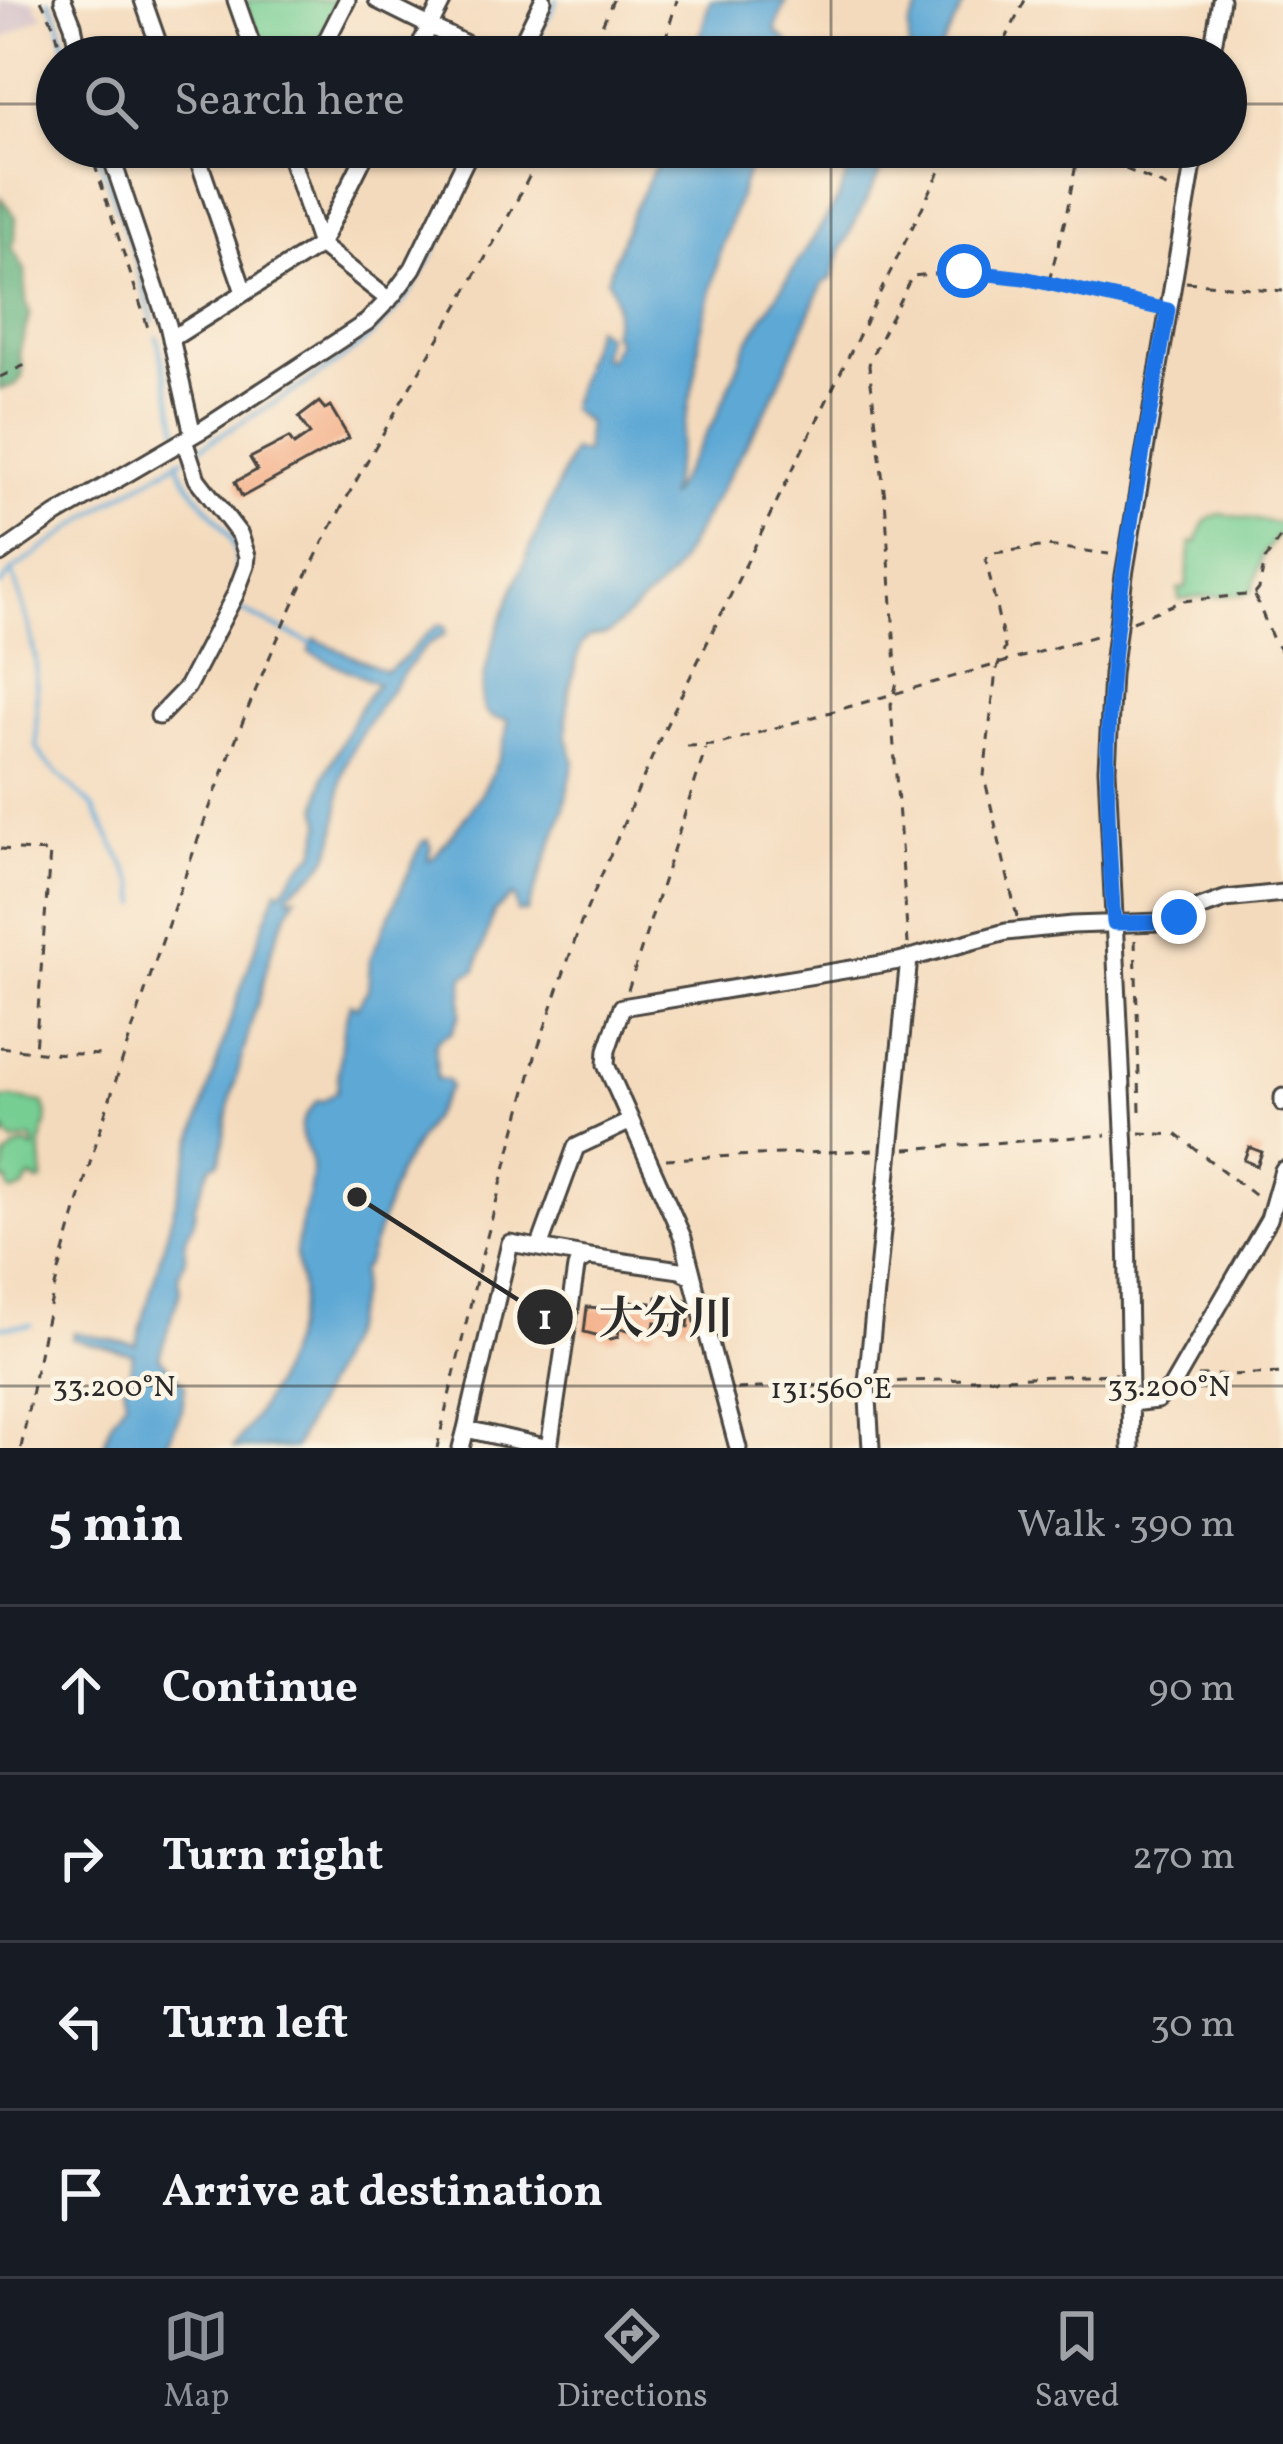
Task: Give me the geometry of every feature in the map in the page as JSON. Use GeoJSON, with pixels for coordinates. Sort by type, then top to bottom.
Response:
{"type":"FeatureCollection","features":[{"type":"Feature","properties":{"kind":"street"},"geometry":{"type":"LineString","coordinates":[[63,0],[75,36]]}},
{"type":"Feature","properties":{"kind":"street"},"geometry":{"type":"LineString","coordinates":[[143,0],[156,36]]}},
{"type":"Feature","properties":{"kind":"street"},"geometry":{"type":"LineString","coordinates":[[236,0],[246,36]]}},
{"type":"Feature","properties":{"kind":"street"},"geometry":{"type":"LineString","coordinates":[[329,36],[347,0]]}},
{"type":"Feature","properties":{"kind":"street"},"geometry":{"type":"LineString","coordinates":[[377,0],[450,36]]}},
{"type":"Feature","properties":{"kind":"street"},"geometry":{"type":"LineString","coordinates":[[425,36],[442,0]]}},
{"type":"Feature","properties":{"kind":"street"},"geometry":{"type":"LineString","coordinates":[[525,36],[543,0]]}},
{"type":"Feature","properties":{"kind":"street"},"geometry":{"type":"LineString","coordinates":[[1215,36],[1221,0]]}},
{"type":"Feature","properties":{"kind":"street"},"geometry":{"type":"LineString","coordinates":[[115,168],[171,339],[197,479],[240,535],[247,556],[235,595],[187,687],[159,716]]}},
{"type":"Feature","properties":{"kind":"street"},"geometry":{"type":"LineString","coordinates":[[201,168],[244,292]]}},
{"type":"Feature","properties":{"kind":"street"},"geometry":{"type":"LineString","coordinates":[[293,168],[320,244],[389,300]]}},
{"type":"Feature","properties":{"kind":"street"},"geometry":{"type":"LineString","coordinates":[[171,339],[320,244],[358,168]]}},
{"type":"Feature","properties":{"kind":"street"},"geometry":{"type":"LineString","coordinates":[[0,554],[359,328],[413,268],[462,168]]}},
{"type":"Feature","properties":{"kind":"street"},"geometry":{"type":"LineString","coordinates":[[1131,1448],[1124,1134],[1107,769],[1116,629],[1168,310],[1182,279],[1192,168]]}},
{"type":"Feature","properties":{"kind":"street"},"geometry":{"type":"LineString","coordinates":[[738,1448],[683,1238],[605,1059],[622,1007],[909,958],[1020,930],[1168,921],[1225,899],[1283,893]]}},
{"type":"Feature","properties":{"kind":"street"},"geometry":{"type":"LineString","coordinates":[[871,1448],[867,1383],[909,958]]}},
{"type":"Feature","properties":{"kind":"street"},"geometry":{"type":"LineString","coordinates":[[539,1248],[576,1147],[631,1121]]}},
{"type":"Feature","properties":{"kind":"street"},"geometry":{"type":"LineString","coordinates":[[1131,1403],[1162,1397],[1178,1376],[1273,1210],[1283,1170]]}},
{"type":"Feature","properties":{"kind":"street"},"geometry":{"type":"LineString","coordinates":[[460,1448],[510,1243],[680,1270],[694,1281]]}},
{"type":"Feature","properties":{"kind":"street"},"geometry":{"type":"LineString","coordinates":[[466,1429],[549,1448],[576,1268],[590,1257]]}},
{"type":"Feature","properties":{"kind":"path"},"geometry":{"type":"LineString","coordinates":[[41,0],[57,36]]}},
{"type":"Feature","properties":{"kind":"path"},"geometry":{"type":"LineString","coordinates":[[597,36],[613,0]]}},
{"type":"Feature","properties":{"kind":"path"},"geometry":{"type":"LineString","coordinates":[[666,36],[677,0]]}},
{"type":"Feature","properties":{"kind":"path"},"geometry":{"type":"LineString","coordinates":[[1007,36],[1025,0]]}},
{"type":"Feature","properties":{"kind":"path"},"geometry":{"type":"LineString","coordinates":[[96,168],[148,331]]}},
{"type":"Feature","properties":{"kind":"path"},"geometry":{"type":"LineString","coordinates":[[21,1448],[43,1335],[75,1213],[118,1071],[226,759],[329,530],[493,247],[533,168]]}},
{"type":"Feature","properties":{"kind":"path"},"geometry":{"type":"LineString","coordinates":[[436,1448],[531,1073],[581,923],[662,734],[942,168]]}},
{"type":"Feature","properties":{"kind":"path"},"geometry":{"type":"LineString","coordinates":[[1049,283],[1075,168]]}},
{"type":"Feature","properties":{"kind":"path"},"geometry":{"type":"LineString","coordinates":[[1121,168],[1187,197]]}},
{"type":"Feature","properties":{"kind":"path"},"geometry":{"type":"LineString","coordinates":[[909,958],[891,705],[897,682],[870,359],[912,276],[964,271],[1049,283],[1168,310]]}},
{"type":"Feature","properties":{"kind":"path"},"geometry":{"type":"LineString","coordinates":[[1182,279],[1283,291]]}},
{"type":"Feature","properties":{"kind":"path"},"geometry":{"type":"LineString","coordinates":[[0,377],[27,364]]}},
{"type":"Feature","properties":{"kind":"path"},"geometry":{"type":"LineString","coordinates":[[687,746],[707,747],[1116,629],[1182,601],[1253,594],[1259,590],[1269,552],[1283,533]]}},
{"type":"Feature","properties":{"kind":"path"},"geometry":{"type":"LineString","coordinates":[[1020,930],[984,776],[996,671],[1005,648],[986,560],[988,555],[1047,546],[1126,556]]}},
{"type":"Feature","properties":{"kind":"path"},"geometry":{"type":"LineString","coordinates":[[1253,594],[1283,653]]}},
{"type":"Feature","properties":{"kind":"path"},"geometry":{"type":"LineString","coordinates":[[622,1007],[707,747]]}},
{"type":"Feature","properties":{"kind":"path"},"geometry":{"type":"LineString","coordinates":[[0,849],[50,852],[35,1050]]}},
{"type":"Feature","properties":{"kind":"path"},"geometry":{"type":"LineString","coordinates":[[0,1046],[107,1055]]}},
{"type":"Feature","properties":{"kind":"path"},"geometry":{"type":"LineString","coordinates":[[648,1160],[1164,1132],[1177,1135],[1273,1210]]}},
{"type":"Feature","properties":{"kind":"path"},"geometry":{"type":"LineString","coordinates":[[1178,1376],[1283,1373]]}},
{"type":"Feature","properties":{"kind":"path"},"geometry":{"type":"LineString","coordinates":[[723,1389],[1130,1374]]}},
{"type":"Feature","properties":{"kind":"shaded area"},"geometry":{"type":"Polygon","coordinates":[[[0,0],[32,0],[43,16],[0,41],[0,0]]]}},
{"type":"Feature","properties":{"kind":"green space"},"geometry":{"type":"Polygon","coordinates":[[[245,0],[340,0],[322,36],[257,36],[245,0]]]}},
{"type":"Feature","properties":{"kind":"green space"},"geometry":{"type":"Polygon","coordinates":[[[0,197],[16,217],[11,246],[25,270],[30,313],[19,353],[22,377],[0,390],[0,197]]]}},
{"type":"Feature","properties":{"kind":"green space"},"geometry":{"type":"Polygon","coordinates":[[[1221,514],[1283,524],[1283,528],[1263,555],[1252,591],[1179,599],[1178,589],[1186,588],[1191,542],[1197,543],[1207,520],[1221,514]]]}},
{"type":"Feature","properties":{"kind":"green space"},"geometry":{"type":"Polygon","coordinates":[[[0,1099],[43,1103],[47,1116],[41,1144],[43,1181],[29,1178],[24,1188],[13,1192],[1,1174],[5,1158],[26,1144],[35,1147],[31,1138],[13,1142],[3,1128],[5,1137],[0,1141],[0,1099]]]}},
{"type":"Feature","properties":{"kind":"water"},"geometry":{"type":"Polygon","coordinates":[[[710,0],[786,0],[775,31],[781,36],[700,36],[710,0]]]}},
{"type":"Feature","properties":{"kind":"water"},"geometry":{"type":"Polygon","coordinates":[[[924,0],[966,0],[948,36],[909,36],[909,26],[924,0]]]}},
{"type":"Feature","properties":{"kind":"water"},"geometry":{"type":"Polygon","coordinates":[[[654,168],[749,168],[722,246],[700,334],[668,498],[718,414],[748,341],[837,201],[850,168],[882,168],[832,278],[823,283],[770,403],[671,576],[608,634],[589,637],[581,645],[569,691],[567,737],[574,761],[563,813],[527,912],[517,912],[512,896],[494,912],[476,970],[464,976],[460,1015],[451,1033],[435,1044],[437,1079],[447,1080],[450,1087],[398,1173],[361,1271],[346,1336],[295,1448],[233,1448],[275,1381],[300,1306],[296,1251],[312,1169],[302,1136],[303,1122],[317,1101],[337,1091],[350,1003],[357,1007],[368,989],[370,959],[422,842],[428,840],[428,859],[432,859],[469,812],[499,758],[508,720],[491,717],[484,709],[482,689],[488,660],[572,451],[585,453],[587,423],[569,409],[595,327],[606,335],[601,357],[609,359],[617,341],[612,332],[615,299],[607,279],[654,168]]]}},
{"type":"Feature","properties":{"kind":"water"},"geometry":{"type":"Polygon","coordinates":[[[440,624],[445,634],[408,667],[349,757],[341,781],[336,835],[327,859],[289,892],[289,897],[296,896],[268,961],[230,1101],[220,1161],[210,1167],[195,1204],[178,1277],[180,1292],[159,1357],[185,1385],[182,1410],[165,1448],[103,1448],[111,1422],[126,1400],[123,1385],[133,1354],[72,1339],[74,1332],[136,1345],[201,1115],[256,945],[277,889],[283,890],[315,853],[324,776],[377,684],[309,652],[315,639],[385,671],[440,624]]]}},
{"type":"Feature","properties":{"kind":"building"},"geometry":{"type":"Polygon","coordinates":[[[319,402],[325,409],[330,406],[349,438],[242,497],[235,482],[257,470],[250,458],[289,438],[294,445],[310,434],[299,417],[319,402]]]}},
{"type":"Feature","properties":{"kind":"building"},"geometry":{"type":"Polygon","coordinates":[[[1249,1147],[1262,1152],[1257,1166],[1244,1160],[1249,1147]]]}},
{"type":"Feature","properties":{"kind":"building"},"geometry":{"type":"Polygon","coordinates":[[[657,1297],[691,1301],[688,1327],[655,1322],[653,1333],[619,1328],[618,1337],[611,1339],[584,1332],[587,1307],[621,1312],[622,1301],[656,1307],[657,1297]]]}},
{"type":"Feature","properties":{"kind":"waterway"},"geometry":{"type":"LineString","coordinates":[[49,0],[63,36]]}},
{"type":"Feature","properties":{"kind":"waterway"},"geometry":{"type":"LineString","coordinates":[[538,36],[557,0]]}},
{"type":"Feature","properties":{"kind":"waterway"},"geometry":{"type":"LineString","coordinates":[[103,168],[153,321]]}},
{"type":"Feature","properties":{"kind":"waterway"},"geometry":{"type":"LineString","coordinates":[[194,452],[345,357],[397,309],[435,249],[472,168]]}},
{"type":"Feature","properties":{"kind":"waterway"},"geometry":{"type":"LineString","coordinates":[[157,337],[178,429]]}},
{"type":"Feature","properties":{"kind":"waterway"},"geometry":{"type":"LineString","coordinates":[[184,458],[178,462],[183,474],[233,543],[236,575]]}},
{"type":"Feature","properties":{"kind":"waterway"},"geometry":{"type":"LineString","coordinates":[[138,904],[136,886],[93,807],[45,761],[37,747],[36,662],[12,571],[178,459]]}},
{"type":"Feature","properties":{"kind":"waterway"},"geometry":{"type":"LineString","coordinates":[[0,586],[12,571]]}},
{"type":"Feature","properties":{"kind":"waterway"},"geometry":{"type":"LineString","coordinates":[[238,605],[316,646]]}},
{"type":"Feature","properties":{"kind":"waterway"},"geometry":{"type":"LineString","coordinates":[[0,1327],[31,1325]]}},
{"type":"Feature","properties":{"kind":"place","name":"大分川"},"geometry":{"type":"Point","coordinates":[357,1197]}},
{"type":"Feature","properties":{"kind":"route"},"geometry":{"type":"LineString","coordinates":[[964,271],[1024,278],[1168,310],[1116,624],[1108,802],[1114,923],[1179,917]]}}]}
